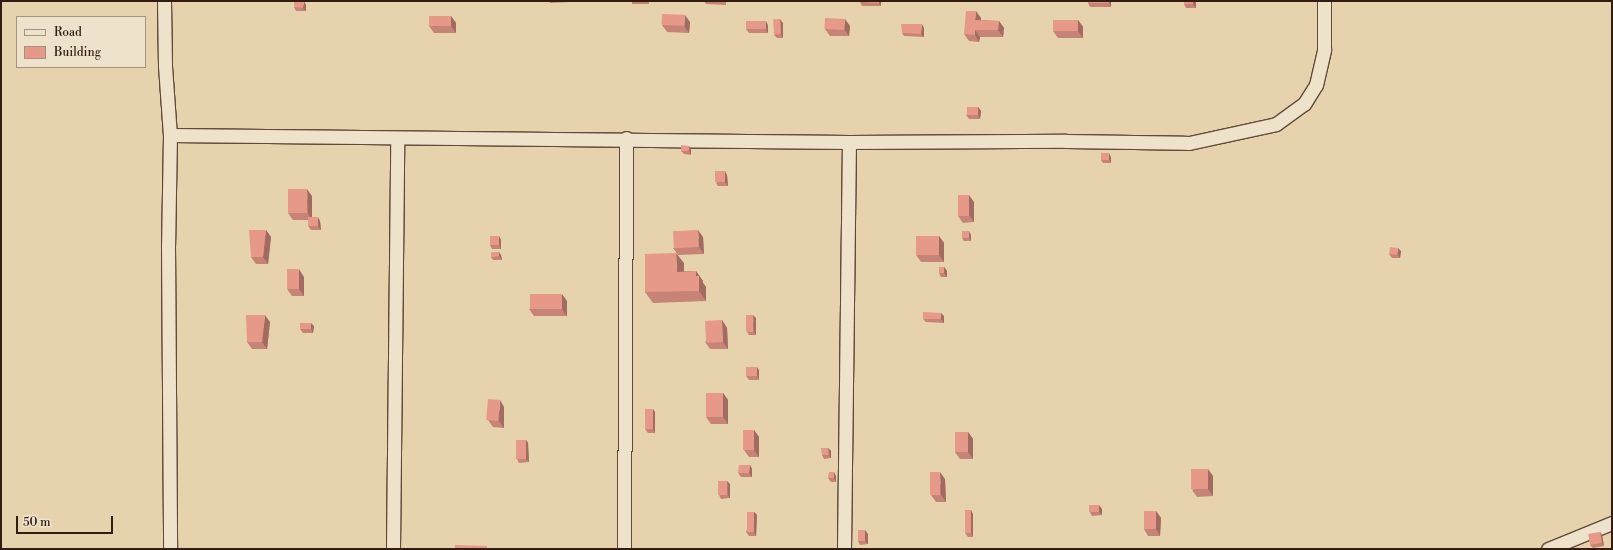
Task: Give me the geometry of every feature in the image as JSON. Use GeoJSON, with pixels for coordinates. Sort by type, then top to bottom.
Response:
{"type":"FeatureCollection","features":[{"type":"Feature","properties":{"kind":"street"},"geometry":{"type":"LineString","coordinates":[[164,1],[165,66],[170,135],[168,245],[170,549]]}},
{"type":"Feature","properties":{"kind":"street"},"geometry":{"type":"LineString","coordinates":[[170,135],[397,138],[626,138],[849,142],[1189,143],[1276,124],[1304,104],[1316,85],[1324,49],[1324,1]]}},
{"type":"Feature","properties":{"kind":"street"},"geometry":{"type":"LineString","coordinates":[[393,549],[397,138]]}},
{"type":"Feature","properties":{"kind":"street"},"geometry":{"type":"LineString","coordinates":[[624,549],[626,138]]}},
{"type":"Feature","properties":{"kind":"street"},"geometry":{"type":"LineString","coordinates":[[844,549],[849,142]]}},
{"type":"Feature","properties":{"kind":"street"},"geometry":{"type":"LineString","coordinates":[[1548,549],[1612,523]]}},
{"type":"Feature","properties":{"kind":"building"},"geometry":{"type":"Polygon","coordinates":[[[294,1],[304,1],[303,8],[294,7],[294,1]]]}},
{"type":"Feature","properties":{"kind":"building"},"geometry":{"type":"Polygon","coordinates":[[[879,1],[879,3],[860,2],[879,1]]]}},
{"type":"Feature","properties":{"kind":"building"},"geometry":{"type":"Polygon","coordinates":[[[1088,1],[1109,1],[1109,3],[1088,3],[1088,1]]]}},
{"type":"Feature","properties":{"kind":"building"},"geometry":{"type":"Polygon","coordinates":[[[1184,1],[1193,1],[1193,4],[1184,4],[1184,1]]]}},
{"type":"Feature","properties":{"kind":"building"},"geometry":{"type":"Polygon","coordinates":[[[966,11],[976,11],[975,20],[999,21],[998,30],[975,30],[975,35],[964,34],[966,11]]]}},
{"type":"Feature","properties":{"kind":"building"},"geometry":{"type":"Polygon","coordinates":[[[662,14],[685,15],[685,26],[662,25],[662,14]]]}},
{"type":"Feature","properties":{"kind":"building"},"geometry":{"type":"Polygon","coordinates":[[[429,16],[451,16],[451,26],[429,26],[429,16]]]}},
{"type":"Feature","properties":{"kind":"building"},"geometry":{"type":"Polygon","coordinates":[[[825,18],[845,19],[844,30],[824,29],[825,18]]]}},
{"type":"Feature","properties":{"kind":"building"},"geometry":{"type":"Polygon","coordinates":[[[773,19],[780,19],[781,34],[774,34],[773,19]]]}},
{"type":"Feature","properties":{"kind":"building"},"geometry":{"type":"Polygon","coordinates":[[[1053,20],[1078,20],[1078,31],[1053,31],[1053,20]]]}},
{"type":"Feature","properties":{"kind":"building"},"geometry":{"type":"Polygon","coordinates":[[[746,21],[766,21],[766,29],[746,29],[746,21]]]}},
{"type":"Feature","properties":{"kind":"building"},"geometry":{"type":"Polygon","coordinates":[[[901,24],[922,24],[921,34],[902,33],[901,24]]]}},
{"type":"Feature","properties":{"kind":"building"},"geometry":{"type":"Polygon","coordinates":[[[967,107],[978,107],[978,115],[967,115],[967,107]]]}},
{"type":"Feature","properties":{"kind":"building"},"geometry":{"type":"Polygon","coordinates":[[[681,145],[689,146],[689,151],[681,151],[681,145]]]}},
{"type":"Feature","properties":{"kind":"building"},"geometry":{"type":"Polygon","coordinates":[[[1101,153],[1109,153],[1109,160],[1101,160],[1101,153]]]}},
{"type":"Feature","properties":{"kind":"building"},"geometry":{"type":"Polygon","coordinates":[[[715,171],[725,171],[725,182],[715,182],[715,171]]]}},
{"type":"Feature","properties":{"kind":"building"},"geometry":{"type":"Polygon","coordinates":[[[288,189],[307,189],[307,213],[288,213],[288,189]]]}},
{"type":"Feature","properties":{"kind":"building"},"geometry":{"type":"Polygon","coordinates":[[[958,195],[969,195],[969,216],[958,216],[958,195]]]}},
{"type":"Feature","properties":{"kind":"building"},"geometry":{"type":"Polygon","coordinates":[[[308,217],[318,217],[318,226],[308,226],[308,217]]]}},
{"type":"Feature","properties":{"kind":"building"},"geometry":{"type":"Polygon","coordinates":[[[249,230],[266,230],[263,257],[251,257],[249,230]]]}},
{"type":"Feature","properties":{"kind":"building"},"geometry":{"type":"Polygon","coordinates":[[[698,230],[699,247],[674,248],[673,231],[698,230]]]}},
{"type":"Feature","properties":{"kind":"building"},"geometry":{"type":"Polygon","coordinates":[[[962,231],[969,231],[969,238],[962,238],[962,231]]]}},
{"type":"Feature","properties":{"kind":"building"},"geometry":{"type":"Polygon","coordinates":[[[490,236],[499,236],[499,245],[490,245],[490,236]]]}},
{"type":"Feature","properties":{"kind":"building"},"geometry":{"type":"Polygon","coordinates":[[[916,236],[939,236],[939,255],[916,255],[916,236]]]}},
{"type":"Feature","properties":{"kind":"building"},"geometry":{"type":"Polygon","coordinates":[[[1390,247],[1398,248],[1397,255],[1389,254],[1390,247]]]}},
{"type":"Feature","properties":{"kind":"building"},"geometry":{"type":"Polygon","coordinates":[[[491,252],[499,252],[499,256],[491,257],[491,252]]]}},
{"type":"Feature","properties":{"kind":"building"},"geometry":{"type":"Polygon","coordinates":[[[676,253],[677,272],[696,271],[696,276],[699,276],[699,291],[645,292],[645,254],[676,253]]]}},
{"type":"Feature","properties":{"kind":"building"},"geometry":{"type":"Polygon","coordinates":[[[939,267],[944,267],[944,273],[939,273],[939,267]]]}},
{"type":"Feature","properties":{"kind":"building"},"geometry":{"type":"Polygon","coordinates":[[[287,269],[299,269],[299,289],[287,289],[287,269]]]}},
{"type":"Feature","properties":{"kind":"building"},"geometry":{"type":"Polygon","coordinates":[[[530,294],[562,294],[562,309],[530,309],[530,294]]]}},
{"type":"Feature","properties":{"kind":"building"},"geometry":{"type":"Polygon","coordinates":[[[923,312],[941,313],[941,319],[923,319],[923,312]]]}},
{"type":"Feature","properties":{"kind":"building"},"geometry":{"type":"Polygon","coordinates":[[[246,315],[265,315],[262,342],[247,342],[246,315]]]}},
{"type":"Feature","properties":{"kind":"building"},"geometry":{"type":"Polygon","coordinates":[[[746,315],[753,315],[753,332],[746,332],[746,315]]]}},
{"type":"Feature","properties":{"kind":"building"},"geometry":{"type":"Polygon","coordinates":[[[722,320],[723,342],[706,343],[705,321],[722,320]]]}},
{"type":"Feature","properties":{"kind":"building"},"geometry":{"type":"Polygon","coordinates":[[[300,323],[311,323],[311,329],[300,329],[300,323]]]}},
{"type":"Feature","properties":{"kind":"building"},"geometry":{"type":"Polygon","coordinates":[[[746,367],[757,367],[757,376],[746,376],[746,367]]]}},
{"type":"Feature","properties":{"kind":"building"},"geometry":{"type":"Polygon","coordinates":[[[706,393],[723,393],[723,417],[706,417],[706,393]]]}},
{"type":"Feature","properties":{"kind":"building"},"geometry":{"type":"Polygon","coordinates":[[[488,399],[500,400],[498,421],[486,420],[488,399]]]}},
{"type":"Feature","properties":{"kind":"building"},"geometry":{"type":"Polygon","coordinates":[[[645,409],[653,409],[653,429],[645,429],[645,409]]]}},
{"type":"Feature","properties":{"kind":"building"},"geometry":{"type":"Polygon","coordinates":[[[743,430],[754,430],[754,450],[743,450],[743,430]]]}},
{"type":"Feature","properties":{"kind":"building"},"geometry":{"type":"Polygon","coordinates":[[[955,432],[968,432],[968,452],[955,452],[955,432]]]}},
{"type":"Feature","properties":{"kind":"building"},"geometry":{"type":"Polygon","coordinates":[[[516,440],[526,440],[526,459],[516,459],[516,440]]]}},
{"type":"Feature","properties":{"kind":"building"},"geometry":{"type":"Polygon","coordinates":[[[821,448],[828,448],[829,455],[822,455],[821,448]]]}},
{"type":"Feature","properties":{"kind":"building"},"geometry":{"type":"Polygon","coordinates":[[[739,465],[750,465],[749,473],[738,473],[739,465]]]}},
{"type":"Feature","properties":{"kind":"building"},"geometry":{"type":"Polygon","coordinates":[[[1191,469],[1208,469],[1208,489],[1191,489],[1191,469]]]}},
{"type":"Feature","properties":{"kind":"building"},"geometry":{"type":"Polygon","coordinates":[[[829,472],[834,472],[834,478],[828,478],[829,472]]]}},
{"type":"Feature","properties":{"kind":"building"},"geometry":{"type":"Polygon","coordinates":[[[930,472],[940,472],[940,495],[930,495],[930,472]]]}},
{"type":"Feature","properties":{"kind":"building"},"geometry":{"type":"Polygon","coordinates":[[[718,481],[727,481],[727,495],[718,495],[718,481]]]}},
{"type":"Feature","properties":{"kind":"building"},"geometry":{"type":"Polygon","coordinates":[[[1089,505],[1099,505],[1099,512],[1089,512],[1089,505]]]}},
{"type":"Feature","properties":{"kind":"building"},"geometry":{"type":"Polygon","coordinates":[[[965,510],[971,510],[971,533],[965,533],[965,510]]]}},
{"type":"Feature","properties":{"kind":"building"},"geometry":{"type":"Polygon","coordinates":[[[1144,511],[1156,511],[1156,529],[1144,529],[1144,511]]]}},
{"type":"Feature","properties":{"kind":"building"},"geometry":{"type":"Polygon","coordinates":[[[747,512],[754,512],[754,532],[747,532],[747,512]]]}},
{"type":"Feature","properties":{"kind":"building"},"geometry":{"type":"Polygon","coordinates":[[[858,530],[865,530],[865,541],[858,541],[858,530]]]}},
{"type":"Feature","properties":{"kind":"building"},"geometry":{"type":"Polygon","coordinates":[[[1600,532],[1602,543],[1590,545],[1588,534],[1600,532]]]}},
{"type":"Feature","properties":{"kind":"building"},"geometry":{"type":"Polygon","coordinates":[[[455,545],[487,546],[487,549],[455,549],[455,545]]]}}]}
